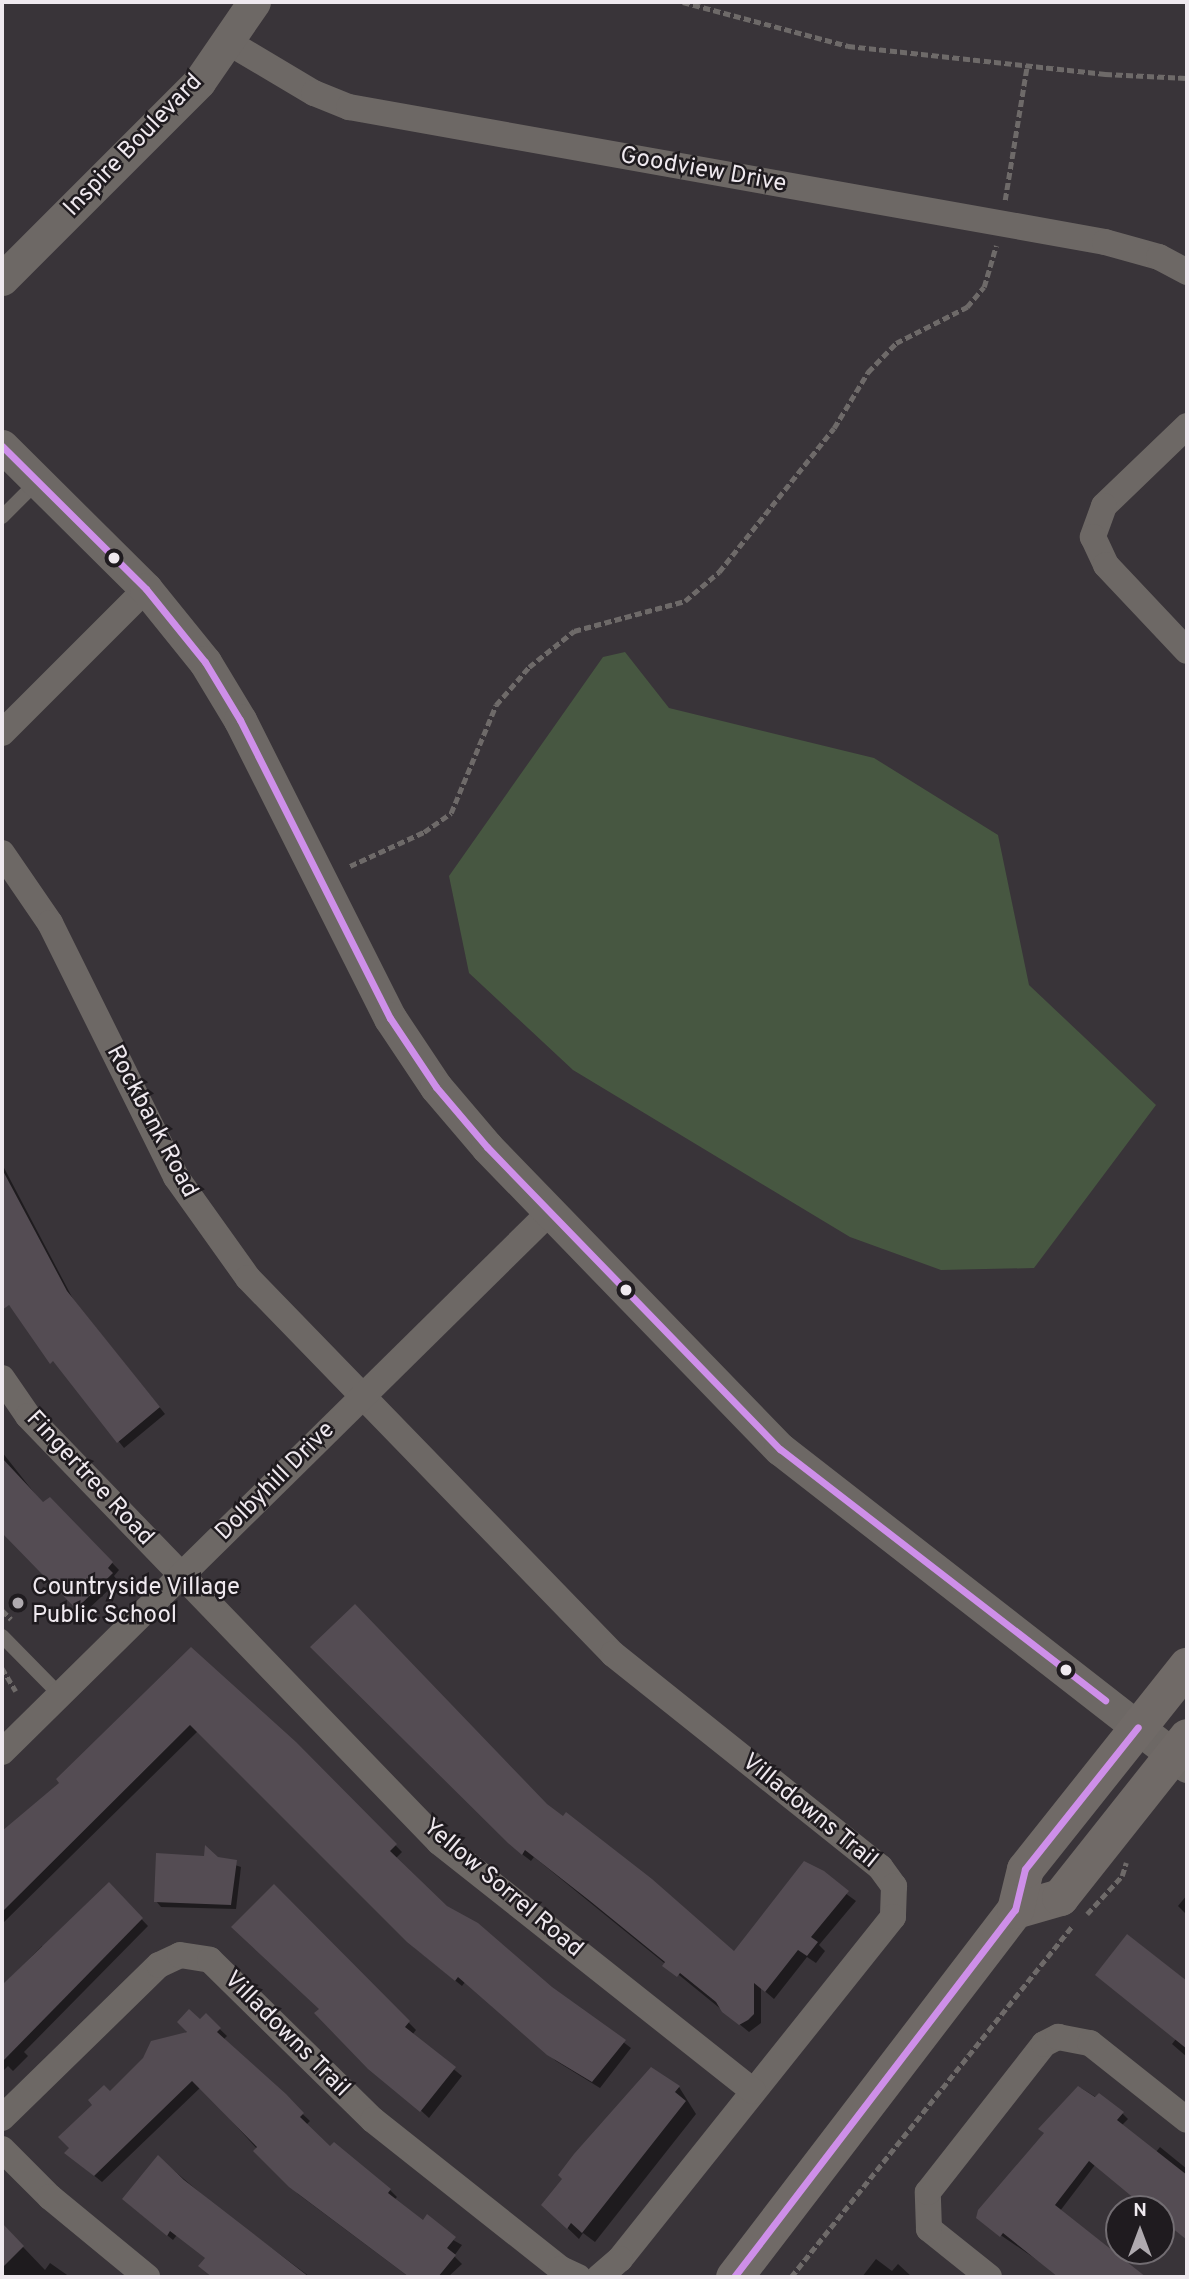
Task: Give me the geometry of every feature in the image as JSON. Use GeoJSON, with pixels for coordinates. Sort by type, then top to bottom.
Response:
{"type":"FeatureCollection","features":[{"type":"Feature","properties":{"kind":"main road"},"geometry":{"type":"LineString","coordinates":[[734,2277],[1015,1910],[1025,1870],[1187,1665]]}},
{"type":"Feature","properties":{"kind":"main road"},"geometry":{"type":"LineString","coordinates":[[1015,1910],[1060,1897],[1183,1752]]}},
{"type":"Feature","properties":{"kind":"street","name":"Inspire Boulevard"},"geometry":{"type":"LineString","coordinates":[[2,279],[157,127],[228,42],[254,2]]}},
{"type":"Feature","properties":{"kind":"street","name":"Goodview Drive"},"geometry":{"type":"LineString","coordinates":[[228,42],[314,93],[349,107],[1135,249],[1187,272]]}},
{"type":"Feature","properties":{"kind":"street"},"geometry":{"type":"LineString","coordinates":[[1187,426],[1104,506],[1093,537],[1106,565],[1187,651]]}},
{"type":"Feature","properties":{"kind":"street"},"geometry":{"type":"LineString","coordinates":[[2,446],[146,589],[205,662],[240,720],[390,1018],[436,1087],[550,1212],[780,1449],[1138,1727],[1183,1752]]}},
{"type":"Feature","properties":{"kind":"street"},"geometry":{"type":"LineString","coordinates":[[2,733],[146,589]]}},
{"type":"Feature","properties":{"kind":"street","name":"Rockbank Road"},"geometry":{"type":"LineString","coordinates":[[2,853],[50,923],[176,1177],[248,1278],[362,1398]]}},
{"type":"Feature","properties":{"kind":"street","name":"Dolbyhill Drive"},"geometry":{"type":"LineString","coordinates":[[2,1752],[550,1212]]}},
{"type":"Feature","properties":{"kind":"street","name":"Fingertree Road"},"geometry":{"type":"LineString","coordinates":[[2,1378],[28,1416],[181,1576]]}},
{"type":"Feature","properties":{"kind":"street","name":"Villadowns Trail"},"geometry":{"type":"LineString","coordinates":[[362,1398],[631,1671],[880,1867],[894,1886],[893,1917],[620,2259],[598,2277]]}},
{"type":"Feature","properties":{"kind":"street","name":"Yellow Sorrel Road"},"geometry":{"type":"LineString","coordinates":[[181,1576],[439,1842],[753,2091]]}},
{"type":"Feature","properties":{"kind":"street","name":"Villadowns Trail"},"geometry":{"type":"LineString","coordinates":[[2,2118],[159,1965],[180,1955],[210,1960],[373,2120],[561,2269],[578,2277]]}},
{"type":"Feature","properties":{"kind":"street"},"geometry":{"type":"LineString","coordinates":[[989,2277],[929,2229],[928,2192],[1044,2044],[1058,2037],[1090,2043],[1187,2120]]}},
{"type":"Feature","properties":{"kind":"street"},"geometry":{"type":"LineString","coordinates":[[2,2149],[50,2197],[147,2277]]}},
{"type":"Feature","properties":{"kind":"lane"},"geometry":{"type":"LineString","coordinates":[[2,517],[39,480]]}},
{"type":"Feature","properties":{"kind":"lane"},"geometry":{"type":"LineString","coordinates":[[2,1636],[60,1695]]}},
{"type":"Feature","properties":{"kind":"path"},"geometry":{"type":"LineString","coordinates":[[683,2],[848,46],[1187,78]]}},
{"type":"Feature","properties":{"kind":"path"},"geometry":{"type":"LineString","coordinates":[[350,866],[424,831],[450,813],[496,705],[538,660],[574,631],[599,621],[685,601],[719,572],[834,428],[877,363],[896,343],[967,307],[984,287],[1001,225],[1027,65]]}},
{"type":"Feature","properties":{"kind":"path"},"geometry":{"type":"LineString","coordinates":[[2,1668],[16,1692]]}},
{"type":"Feature","properties":{"kind":"path"},"geometry":{"type":"LineString","coordinates":[[1084,1916],[1122,1876],[1130,1851]]}},
{"type":"Feature","properties":{"kind":"path"},"geometry":{"type":"LineString","coordinates":[[790,2277],[1075,1923]]}},
{"type":"Feature","properties":{"kind":"green space"},"geometry":{"type":"Polygon","coordinates":[[[625,652],[669,708],[874,758],[998,835],[1029,985],[1156,1105],[1034,1268],[941,1270],[850,1237],[573,1070],[469,973],[449,876],[603,657],[625,652]]]}},
{"type":"Feature","properties":{"kind":"building"},"geometry":{"type":"Polygon","coordinates":[[[2,1169],[67,1291],[160,1407],[117,1443],[53,1361],[50,1364],[9,1305],[2,1310],[2,1169]]]}},
{"type":"Feature","properties":{"kind":"building"},"geometry":{"type":"Polygon","coordinates":[[[2,1458],[43,1502],[50,1497],[113,1562],[108,1568],[113,1573],[76,1609],[2,1533],[2,1458]]]}},
{"type":"Feature","properties":{"kind":"building"},"geometry":{"type":"Polygon","coordinates":[[[355,1604],[547,1804],[563,1816],[566,1812],[652,1879],[734,1951],[804,1861],[824,1871],[849,1891],[811,1937],[818,1942],[807,1956],[798,1950],[765,1992],[754,1983],[754,2014],[739,2025],[680,1973],[677,1977],[662,1966],[665,1962],[590,1901],[525,1850],[522,1855],[508,1843],[310,1647],[355,1604]]]}},
{"type":"Feature","properties":{"kind":"building"},"geometry":{"type":"Polygon","coordinates":[[[191,1647],[296,1742],[397,1844],[390,1851],[447,1906],[478,1923],[552,1987],[626,2040],[592,2082],[547,2055],[458,1977],[455,1981],[407,1942],[190,1725],[2,1912],[2,1831],[59,1783],[56,1779],[191,1647]]]}},
{"type":"Feature","properties":{"kind":"building"},"geometry":{"type":"Polygon","coordinates":[[[205,1845],[218,1857],[237,1860],[231,1905],[154,1902],[156,1853],[204,1856],[205,1845]]]}},
{"type":"Feature","properties":{"kind":"building"},"geometry":{"type":"Polygon","coordinates":[[[109,1882],[143,1918],[2,2062],[2,1985],[109,1882]]]}},
{"type":"Feature","properties":{"kind":"building"},"geometry":{"type":"Polygon","coordinates":[[[274,1884],[410,2021],[405,2027],[456,2067],[420,2112],[368,2069],[314,2013],[319,2009],[231,1927],[274,1884]]]}},
{"type":"Feature","properties":{"kind":"building"},"geometry":{"type":"Polygon","coordinates":[[[1127,1934],[1187,1981],[1187,2049],[1095,1975],[1127,1934]]]}},
{"type":"Feature","properties":{"kind":"building"},"geometry":{"type":"Polygon","coordinates":[[[189,2009],[200,2019],[206,2013],[221,2028],[217,2032],[286,2094],[304,2113],[300,2117],[330,2146],[334,2142],[391,2189],[388,2193],[423,2220],[427,2214],[456,2237],[447,2248],[456,2255],[438,2277],[409,2277],[289,2187],[253,2151],[257,2147],[192,2081],[94,2176],[64,2153],[69,2148],[58,2137],[92,2105],[88,2100],[104,2085],[110,2091],[143,2058],[151,2041],[187,2032],[177,2022],[189,2009]]]}},
{"type":"Feature","properties":{"kind":"building"},"geometry":{"type":"Polygon","coordinates":[[[651,2067],[680,2086],[675,2092],[686,2101],[582,2233],[571,2223],[567,2229],[541,2205],[562,2179],[558,2175],[574,2154],[651,2067]]]}},
{"type":"Feature","properties":{"kind":"building"},"geometry":{"type":"Polygon","coordinates":[[[1078,2086],[1095,2097],[1099,2093],[1124,2112],[1117,2120],[1187,2175],[1187,2240],[1175,2230],[1175,2195],[1130,2195],[1089,2161],[1055,2205],[1105,2245],[1105,2265],[1131,2265],[1146,2277],[1058,2277],[1003,2233],[1000,2237],[976,2218],[978,2210],[1044,2133],[1038,2129],[1078,2086]]]}},
{"type":"Feature","properties":{"kind":"building"},"geometry":{"type":"Polygon","coordinates":[[[158,2155],[184,2180],[309,2277],[212,2277],[198,2266],[205,2258],[170,2231],[167,2236],[122,2199],[158,2155]]]}},
{"type":"Feature","properties":{"kind":"building"},"geometry":{"type":"Polygon","coordinates":[[[2,2223],[24,2246],[2,2268],[2,2223]]]}},
{"type":"Feature","properties":{"kind":"transit line"},"geometry":{"type":"LineString","coordinates":[[2,446],[146,589],[205,662],[240,720],[390,1018],[436,1087],[487,1147],[780,1449],[1105,1700]]}},
{"type":"Feature","properties":{"kind":"transit line"},"geometry":{"type":"LineString","coordinates":[[734,2277],[1015,1910],[1025,1869],[1138,1727]]}},
{"type":"Feature","properties":{"kind":"place","name":"Countryside Village Public School"},"geometry":{"type":"Point","coordinates":[18,1603]}}]}
